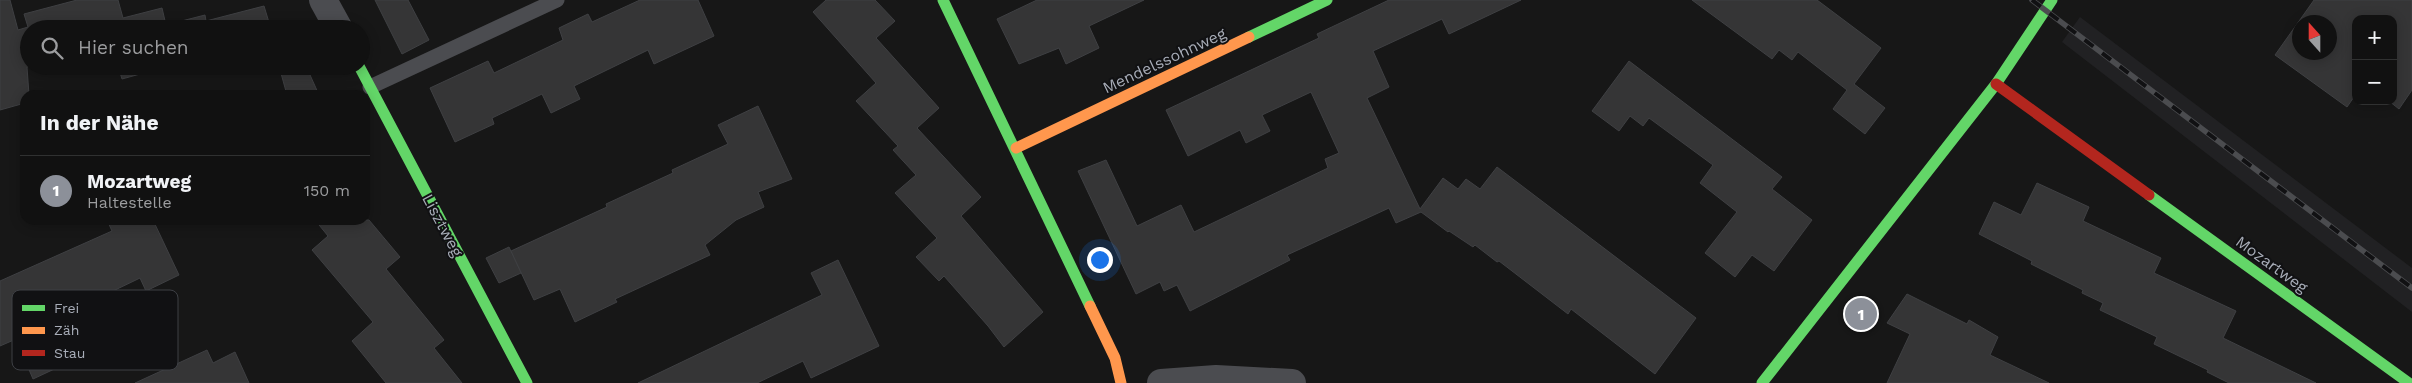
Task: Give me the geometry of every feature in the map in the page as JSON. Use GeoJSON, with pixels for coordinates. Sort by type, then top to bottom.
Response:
{"type":"FeatureCollection","features":[{"type":"Feature","properties":{"kind":"street"},"geometry":{"type":"LineString","coordinates":[[324,0],[334,20]]}},
{"type":"Feature","properties":{"kind":"street"},"geometry":{"type":"LineString","coordinates":[[943,0],[1016,148],[1115,358],[1121,383]]}},
{"type":"Feature","properties":{"kind":"street","name":"Mendelssohnweg"},"geometry":{"type":"LineString","coordinates":[[1016,148],[1327,0]]}},
{"type":"Feature","properties":{"kind":"street"},"geometry":{"type":"LineString","coordinates":[[1762,383],[1996,84],[2052,0]]}},
{"type":"Feature","properties":{"kind":"street","name":"Lisztweg"},"geometry":{"type":"LineString","coordinates":[[364,75],[526,383]]}},
{"type":"Feature","properties":{"kind":"street","name":"Mozartweg"},"geometry":{"type":"LineString","coordinates":[[1996,84],[2409,383]]}},
{"type":"Feature","properties":{"kind":"street"},"geometry":{"type":"LineString","coordinates":[[1161,383],[1216,379],[1292,383]]}},
{"type":"Feature","properties":{"kind":"lane"},"geometry":{"type":"LineString","coordinates":[[370,86],[557,0]]}},
{"type":"Feature","properties":{"kind":"shaded area"},"geometry":{"type":"Polygon","coordinates":[[[2080,17],[2412,268],[2412,312],[2062,42],[2080,17]]]}},
{"type":"Feature","properties":{"kind":"building"},"geometry":{"type":"Polygon","coordinates":[[[0,0],[10,0],[18,30],[20,29],[20,75],[28,75],[29,90],[20,90],[20,104],[0,110],[0,0]]]}},
{"type":"Feature","properties":{"kind":"building"},"geometry":{"type":"Polygon","coordinates":[[[77,0],[118,0],[123,18],[162,8],[165,20],[26,20],[24,14],[77,0]]]}},
{"type":"Feature","properties":{"kind":"building"},"geometry":{"type":"Polygon","coordinates":[[[375,0],[408,0],[429,40],[402,54],[375,0]]]}},
{"type":"Feature","properties":{"kind":"building"},"geometry":{"type":"Polygon","coordinates":[[[640,0],[698,0],[714,36],[654,64],[648,50],[574,86],[580,99],[551,113],[542,94],[492,118],[494,124],[455,142],[430,88],[488,61],[494,73],[563,40],[559,28],[588,14],[592,22],[640,0]]]}},
{"type":"Feature","properties":{"kind":"building"},"geometry":{"type":"Polygon","coordinates":[[[826,0],[875,0],[895,21],[876,38],[939,108],[917,128],[981,197],[961,216],[1043,312],[1004,347],[944,276],[939,281],[916,257],[937,238],[895,193],[916,175],[893,150],[898,146],[856,101],[876,83],[813,12],[826,0]]]}},
{"type":"Feature","properties":{"kind":"building"},"geometry":{"type":"Polygon","coordinates":[[[1037,0],[1144,0],[1089,26],[1099,48],[1066,64],[1059,48],[1019,64],[997,19],[1037,0]]]}},
{"type":"Feature","properties":{"kind":"building"},"geometry":{"type":"Polygon","coordinates":[[[1389,0],[1521,0],[1449,34],[1442,19],[1373,51],[1389,87],[1367,98],[1420,209],[1443,178],[1458,189],[1466,179],[1480,189],[1497,167],[1696,318],[1655,374],[1571,309],[1568,314],[1499,261],[1497,262],[1475,245],[1473,247],[1448,232],[1421,212],[1396,223],[1389,208],[1287,255],[1290,260],[1190,311],[1177,285],[1164,291],[1160,282],[1136,294],[1078,171],[1106,160],[1137,226],[1181,205],[1194,232],[1328,168],[1325,159],[1339,153],[1311,92],[1262,115],[1270,131],[1246,143],[1240,130],[1188,156],[1166,110],[1319,38],[1317,34],[1389,0]]]}},
{"type":"Feature","properties":{"kind":"building"},"geometry":{"type":"Polygon","coordinates":[[[1692,0],[1817,0],[1881,48],[1854,84],[1885,108],[1865,134],[1833,109],[1847,90],[1798,52],[1792,60],[1779,50],[1772,59],[1692,0]]]}},
{"type":"Feature","properties":{"kind":"building"},"geometry":{"type":"Polygon","coordinates":[[[2314,0],[2412,0],[2412,90],[2399,109],[2394,105],[2397,105],[2397,15],[2352,15],[2352,100],[2347,107],[2275,55],[2292,31],[2292,60],[2337,60],[2337,15],[2303,15],[2314,0]]]}},
{"type":"Feature","properties":{"kind":"building"},"geometry":{"type":"Polygon","coordinates":[[[264,6],[268,20],[210,20],[264,6]]]}},
{"type":"Feature","properties":{"kind":"building"},"geometry":{"type":"Polygon","coordinates":[[[205,15],[206,20],[186,20],[205,15]]]}},
{"type":"Feature","properties":{"kind":"building"},"geometry":{"type":"Polygon","coordinates":[[[1629,61],[1782,177],[1772,189],[1812,220],[1774,271],[1752,255],[1735,277],[1705,253],[1737,212],[1700,183],[1713,165],[1649,118],[1643,126],[1630,116],[1619,131],[1592,111],[1629,61]]]}},
{"type":"Feature","properties":{"kind":"building"},"geometry":{"type":"Polygon","coordinates":[[[121,75],[136,75],[122,79],[121,75]]]}},
{"type":"Feature","properties":{"kind":"building"},"geometry":{"type":"Polygon","coordinates":[[[281,75],[310,75],[317,90],[286,90],[281,75]]]}},
{"type":"Feature","properties":{"kind":"building"},"geometry":{"type":"Polygon","coordinates":[[[758,106],[792,179],[758,192],[764,207],[736,220],[705,245],[710,255],[615,299],[617,302],[575,322],[560,289],[534,300],[511,251],[607,207],[606,204],[673,173],[672,170],[728,144],[718,125],[758,106]]]}},
{"type":"Feature","properties":{"kind":"building"},"geometry":{"type":"Polygon","coordinates":[[[2037,183],[2089,207],[2083,221],[2161,258],[2154,273],[2236,311],[2223,338],[2316,383],[2229,383],[2207,372],[2208,370],[2154,344],[2157,337],[2100,310],[2103,303],[2082,293],[2083,290],[2031,264],[2032,261],[1979,234],[1994,202],[2021,215],[2037,183]]]}},
{"type":"Feature","properties":{"kind":"building"},"geometry":{"type":"Polygon","coordinates":[[[370,221],[400,257],[386,269],[444,340],[434,348],[462,383],[386,383],[352,341],[373,322],[312,250],[328,236],[319,225],[370,225],[370,221]]]}},
{"type":"Feature","properties":{"kind":"building"},"geometry":{"type":"Polygon","coordinates":[[[109,225],[155,225],[179,275],[148,290],[146,290],[140,278],[115,290],[12,290],[12,341],[0,346],[0,281],[112,231],[109,225]]]}},
{"type":"Feature","properties":{"kind":"building"},"geometry":{"type":"Polygon","coordinates":[[[509,247],[521,273],[499,283],[486,258],[509,247]]]}},
{"type":"Feature","properties":{"kind":"building"},"geometry":{"type":"Polygon","coordinates":[[[838,260],[879,346],[811,378],[803,361],[757,383],[638,383],[822,295],[811,273],[838,260]]]}},
{"type":"Feature","properties":{"kind":"building"},"geometry":{"type":"Polygon","coordinates":[[[1907,294],[1967,324],[1969,320],[1998,337],[1990,355],[2049,383],[1887,383],[1910,334],[1887,323],[1907,294]]]}},
{"type":"Feature","properties":{"kind":"building"},"geometry":{"type":"Polygon","coordinates":[[[207,350],[213,363],[235,352],[249,383],[135,383],[163,370],[178,370],[178,363],[207,350]]]}},
{"type":"Feature","properties":{"kind":"building"},"geometry":{"type":"Polygon","coordinates":[[[29,370],[52,370],[33,379],[29,370]]]}},
{"type":"Feature","properties":{"kind":"railway"},"geometry":{"type":"LineString","coordinates":[[2032,0],[2412,288]]}},
{"type":"Feature","properties":{"kind":"traffic: fast"},"geometry":{"type":"LineString","coordinates":[[943,0],[1090,306]]}},
{"type":"Feature","properties":{"kind":"traffic: fast"},"geometry":{"type":"LineString","coordinates":[[1249,37],[1327,0]]}},
{"type":"Feature","properties":{"kind":"traffic: fast"},"geometry":{"type":"LineString","coordinates":[[1762,383],[1996,84],[2052,0]]}},
{"type":"Feature","properties":{"kind":"traffic: fast"},"geometry":{"type":"LineString","coordinates":[[364,75],[527,383]]}},
{"type":"Feature","properties":{"kind":"traffic: fast"},"geometry":{"type":"LineString","coordinates":[[2149,195],[2409,383]]}},
{"type":"Feature","properties":{"kind":"traffic: slow"},"geometry":{"type":"LineString","coordinates":[[1016,148],[1249,37]]}},
{"type":"Feature","properties":{"kind":"traffic: slow"},"geometry":{"type":"LineString","coordinates":[[1090,306],[1115,358],[1121,383]]}},
{"type":"Feature","properties":{"kind":"traffic: jam"},"geometry":{"type":"LineString","coordinates":[[1996,84],[2149,195]]}},
{"type":"Feature","properties":{"kind":"place","name":"Mozartweg"},"geometry":{"type":"Point","coordinates":[1861,314]}}]}
